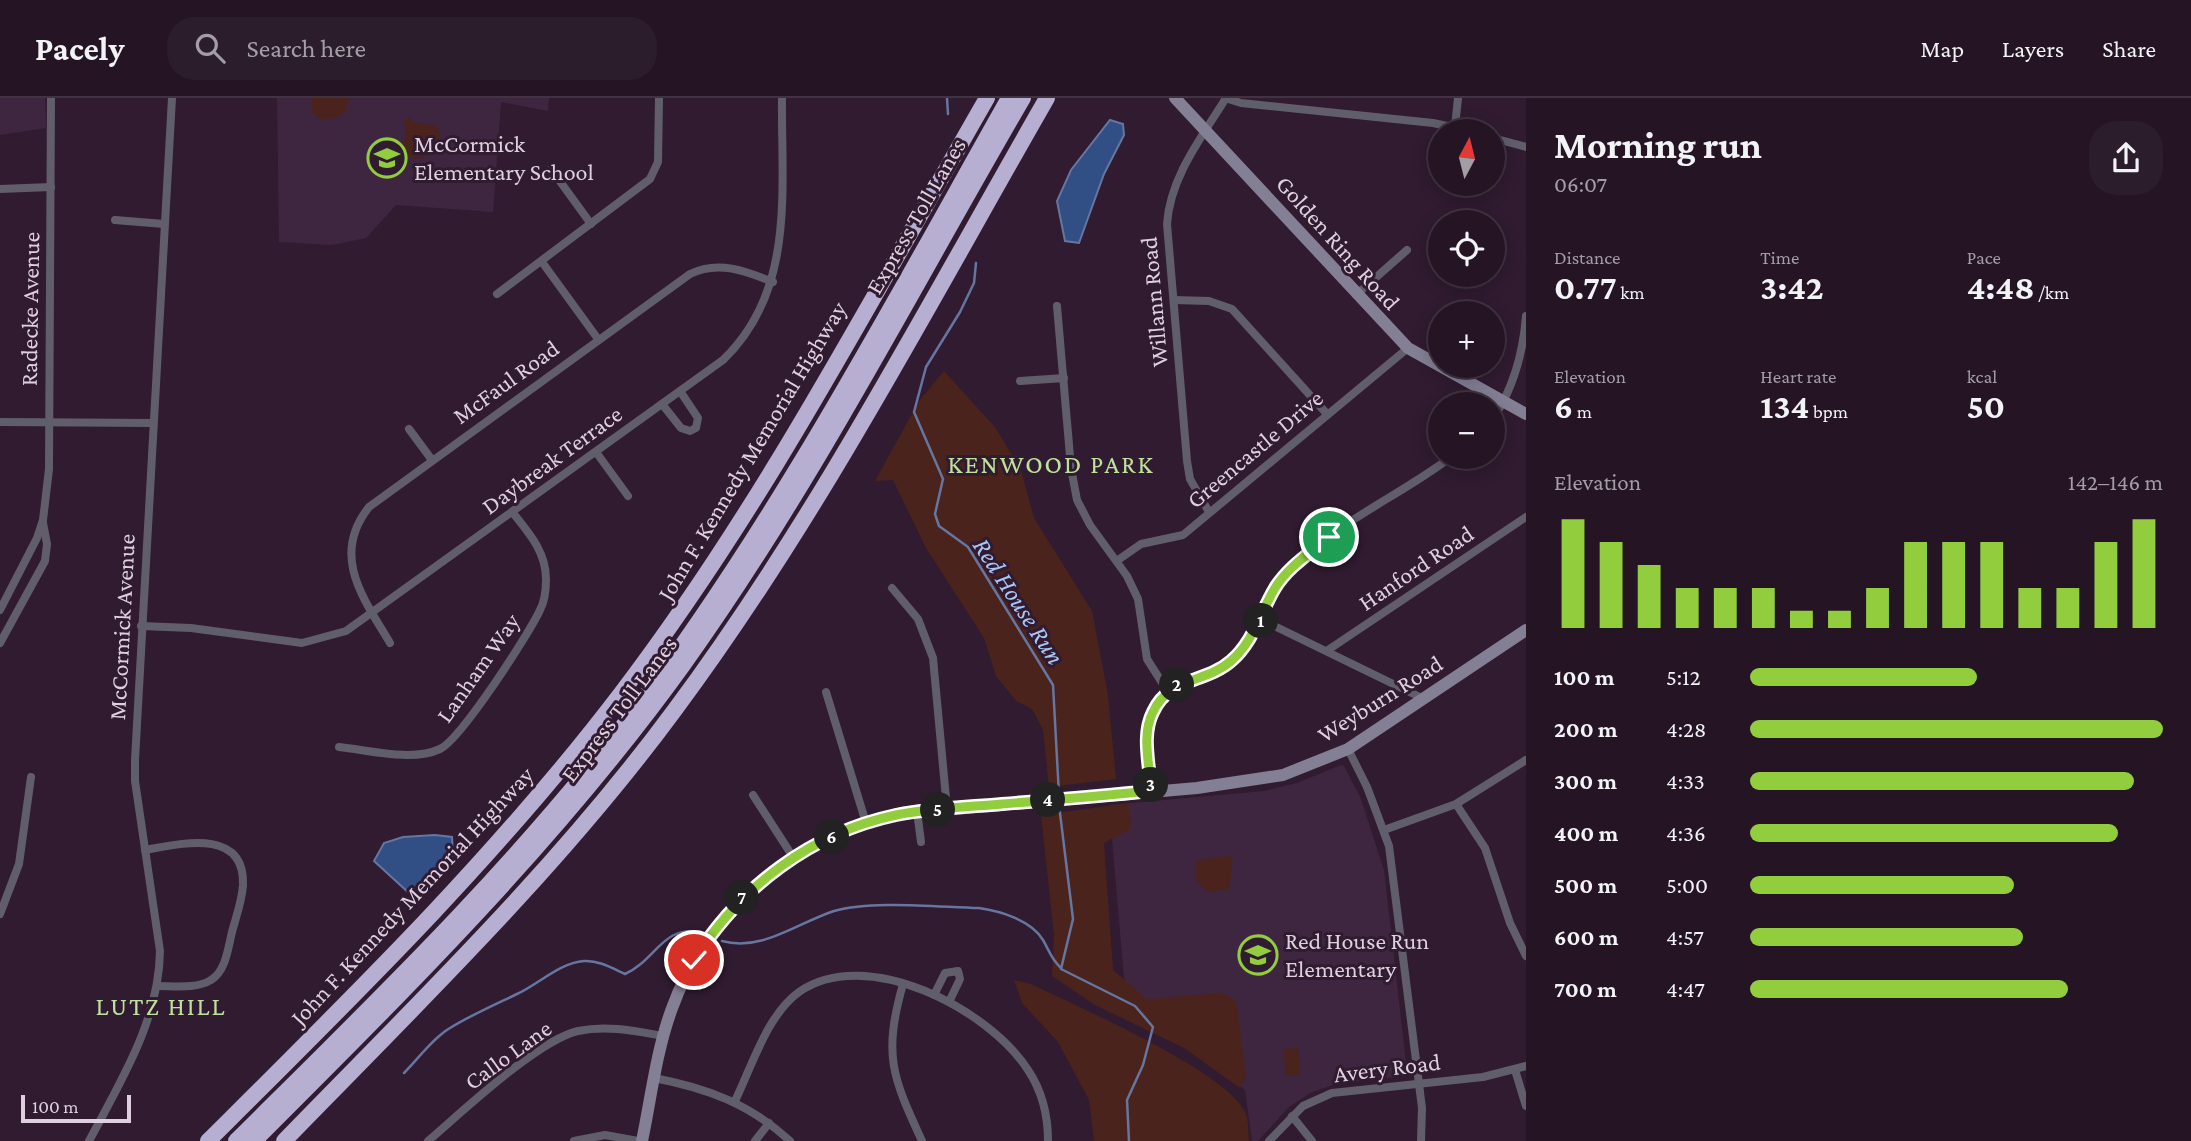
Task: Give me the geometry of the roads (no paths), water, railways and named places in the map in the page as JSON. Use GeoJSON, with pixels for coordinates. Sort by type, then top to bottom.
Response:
{"type":"FeatureCollection","features":[{"type":"Feature","properties":{"kind":"highway","name":"John F. Kennedy Memorial Highway"},"geometry":{"type":"LineString","coordinates":[[208,1141],[473,872],[525,814],[624,690],[680,613],[771,473],[987,98]]}},
{"type":"Feature","properties":{"kind":"highway","name":"Express Toll Lanes"},"geometry":{"type":"LineString","coordinates":[[236,1141],[477,899],[573,789],[664,672],[733,572],[790,482],[1009,98]]}},
{"type":"Feature","properties":{"kind":"highway","name":"Express Toll Lanes"},"geometry":{"type":"LineString","coordinates":[[254,1141],[483,910],[581,798],[665,690],[748,569],[818,456],[1023,98]]}},
{"type":"Feature","properties":{"kind":"highway"},"geometry":{"type":"LineString","coordinates":[[284,1141],[511,908],[607,797],[673,712],[765,581],[836,466],[1047,98]]}},
{"type":"Feature","properties":{"kind":"street","name":"Radecke Avenue"},"geometry":{"type":"LineString","coordinates":[[0,643],[45,561],[47,544],[43,520],[49,469],[51,98]]}},
{"type":"Feature","properties":{"kind":"street","name":"McCormick Avenue"},"geometry":{"type":"LineString","coordinates":[[89,1141],[153,1013],[158,986],[160,951],[135,781],[141,626],[172,98]]}},
{"type":"Feature","properties":{"kind":"street"},"geometry":{"type":"LineString","coordinates":[[497,294],[646,183],[655,171],[660,140],[659,98]]}},
{"type":"Feature","properties":{"kind":"street","name":"Daybreak Terrace"},"geometry":{"type":"LineString","coordinates":[[141,626],[191,628],[302,643],[331,637],[372,614],[513,513],[680,391],[737,345],[756,319],[773,282],[780,240],[782,98]]}},
{"type":"Feature","properties":{"kind":"street","name":"Golden Ring Road"},"geometry":{"type":"LineString","coordinates":[[1175,98],[1408,348],[1485,392]]}},
{"type":"Feature","properties":{"kind":"street"},"geometry":{"type":"LineString","coordinates":[[1226,98],[1428,124]]}},
{"type":"Feature","properties":{"kind":"street","name":"Willann Road"},"geometry":{"type":"LineString","coordinates":[[1209,512],[1190,479],[1187,461],[1167,233],[1169,205],[1181,172],[1226,98]]}},
{"type":"Feature","properties":{"kind":"street"},"geometry":{"type":"LineString","coordinates":[[1456,119],[1458,98]]}},
{"type":"Feature","properties":{"kind":"street"},"geometry":{"type":"LineString","coordinates":[[1505,141],[1526,147]]}},
{"type":"Feature","properties":{"kind":"street"},"geometry":{"type":"LineString","coordinates":[[551,169],[591,224]]}},
{"type":"Feature","properties":{"kind":"street"},"geometry":{"type":"LineString","coordinates":[[0,189],[51,187]]}},
{"type":"Feature","properties":{"kind":"street"},"geometry":{"type":"LineString","coordinates":[[116,220],[164,224]]}},
{"type":"Feature","properties":{"kind":"street"},"geometry":{"type":"LineString","coordinates":[[1356,295],[1407,250]]}},
{"type":"Feature","properties":{"kind":"street"},"geometry":{"type":"LineString","coordinates":[[542,262],[598,339]]}},
{"type":"Feature","properties":{"kind":"street","name":"McFaul Road"},"geometry":{"type":"LineString","coordinates":[[390,643],[354,578],[352,556],[358,527],[369,507],[598,339],[699,269],[729,268],[773,282]]}},
{"type":"Feature","properties":{"kind":"street"},"geometry":{"type":"LineString","coordinates":[[1174,300],[1209,301],[1232,310],[1327,414]]}},
{"type":"Feature","properties":{"kind":"street"},"geometry":{"type":"LineString","coordinates":[[1057,306],[1071,468],[1077,500],[1090,525],[1118,560],[1138,599],[1147,659],[1168,692]]}},
{"type":"Feature","properties":{"kind":"street"},"geometry":{"type":"LineString","coordinates":[[1505,397],[1523,351],[1526,317]]}},
{"type":"Feature","properties":{"kind":"street","name":"Greencastle Drive"},"geometry":{"type":"LineString","coordinates":[[1118,560],[1141,544],[1183,535],[1408,348]]}},
{"type":"Feature","properties":{"kind":"street"},"geometry":{"type":"LineString","coordinates":[[1020,381],[1064,378]]}},
{"type":"Feature","properties":{"kind":"street"},"geometry":{"type":"LineString","coordinates":[[662,404],[681,428],[690,431],[696,428],[698,418],[680,391]]}},
{"type":"Feature","properties":{"kind":"street","name":"Golden Ring Road"},"geometry":{"type":"LineString","coordinates":[[1505,403],[1526,414]]}},
{"type":"Feature","properties":{"kind":"street"},"geometry":{"type":"LineString","coordinates":[[0,422],[152,423]]}},
{"type":"Feature","properties":{"kind":"street"},"geometry":{"type":"LineString","coordinates":[[409,429],[432,460]]}},
{"type":"Feature","properties":{"kind":"street"},"geometry":{"type":"LineString","coordinates":[[596,452],[628,496]]}},
{"type":"Feature","properties":{"kind":"street"},"geometry":{"type":"LineString","coordinates":[[1151,791],[1149,727],[1154,709],[1168,692],[1180,684],[1223,667],[1241,650],[1262,620],[1275,589],[1302,558],[1433,469]]}},
{"type":"Feature","properties":{"kind":"street","name":"Lanham Way"},"geometry":{"type":"LineString","coordinates":[[339,747],[407,753],[431,752],[450,742],[463,726],[529,630],[544,598],[546,578],[543,558],[513,513]]}},
{"type":"Feature","properties":{"kind":"street","name":"Hanford Road"},"geometry":{"type":"LineString","coordinates":[[1328,650],[1526,517]]}},
{"type":"Feature","properties":{"kind":"street","name":"Radecke Avenue"},"geometry":{"type":"LineString","coordinates":[[0,610],[23,567],[43,520]]}},
{"type":"Feature","properties":{"kind":"street"},"geometry":{"type":"LineString","coordinates":[[892,588],[918,619],[933,657],[947,809]]}},
{"type":"Feature","properties":{"kind":"street"},"geometry":{"type":"LineString","coordinates":[[1262,620],[1422,698]]}},
{"type":"Feature","properties":{"kind":"street","name":"Weyburn Road"},"geometry":{"type":"LineString","coordinates":[[640,1141],[663,1036],[683,982],[716,928],[755,885],[793,857],[866,823],[917,811],[1261,781],[1296,772],[1348,749],[1526,630]]}},
{"type":"Feature","properties":{"kind":"street"},"geometry":{"type":"LineString","coordinates":[[826,692],[866,823]]}},
{"type":"Feature","properties":{"kind":"street"},"geometry":{"type":"LineString","coordinates":[[1348,749],[1384,830],[1392,859],[1419,1084],[1421,1141]]}},
{"type":"Feature","properties":{"kind":"street"},"geometry":{"type":"LineString","coordinates":[[1384,830],[1456,804],[1526,760]]}},
{"type":"Feature","properties":{"kind":"street"},"geometry":{"type":"LineString","coordinates":[[0,914],[19,864],[31,777]]}},
{"type":"Feature","properties":{"kind":"street"},"geometry":{"type":"LineString","coordinates":[[753,795],[793,857]]}},
{"type":"Feature","properties":{"kind":"street"},"geometry":{"type":"LineString","coordinates":[[1456,804],[1485,848],[1510,923],[1526,956]]}},
{"type":"Feature","properties":{"kind":"street"},"geometry":{"type":"LineString","coordinates":[[917,811],[921,842]]}},
{"type":"Feature","properties":{"kind":"street"},"geometry":{"type":"LineString","coordinates":[[145,850],[194,842],[215,844],[231,854],[243,879],[226,956],[219,973],[203,984],[158,986]]}},
{"type":"Feature","properties":{"kind":"street"},"geometry":{"type":"LineString","coordinates":[[934,995],[945,973],[958,971],[960,979],[949,1002]]}},
{"type":"Feature","properties":{"kind":"street"},"geometry":{"type":"LineString","coordinates":[[735,1101],[780,1012],[798,992],[822,980],[849,975],[903,984],[934,995],[991,1031],[1023,1063],[1042,1099],[1048,1141]]}},
{"type":"Feature","properties":{"kind":"street"},"geometry":{"type":"LineString","coordinates":[[903,984],[892,1025],[891,1056],[900,1092],[922,1141]]}},
{"type":"Feature","properties":{"kind":"street","name":"Callo Lane"},"geometry":{"type":"LineString","coordinates":[[428,1141],[540,1049],[564,1036],[610,1028],[663,1036]]}},
{"type":"Feature","properties":{"kind":"street","name":"Avery Road"},"geometry":{"type":"LineString","coordinates":[[1269,1141],[1292,1116],[1311,1101],[1332,1093],[1419,1084],[1515,1070],[1526,1066]]}},
{"type":"Feature","properties":{"kind":"street"},"geometry":{"type":"LineString","coordinates":[[1515,1070],[1526,1106]]}},
{"type":"Feature","properties":{"kind":"street"},"geometry":{"type":"LineString","coordinates":[[654,1078],[696,1087],[735,1101],[769,1123],[790,1141]]}},
{"type":"Feature","properties":{"kind":"street"},"geometry":{"type":"LineString","coordinates":[[1292,1116],[1312,1141]]}},
{"type":"Feature","properties":{"kind":"street"},"geometry":{"type":"LineString","coordinates":[[755,1141],[769,1123]]}},
{"type":"Feature","properties":{"kind":"street"},"geometry":{"type":"LineString","coordinates":[[574,1141],[604,1135],[640,1141]]}},
{"type":"Feature","properties":{"kind":"water"},"geometry":{"type":"Polygon","coordinates":[[[1110,120],[1123,124],[1124,135],[1104,174],[1079,243],[1065,241],[1057,201],[1071,170],[1110,120]]]}},
{"type":"Feature","properties":{"kind":"water"},"geometry":{"type":"Polygon","coordinates":[[[403,837],[452,837],[453,855],[417,890],[409,893],[374,861],[384,843],[403,837]]]}},
{"type":"Feature","properties":{"kind":"waterway","name":"Red House Run"},"geometry":{"type":"LineString","coordinates":[[947,98],[948,114]]}},
{"type":"Feature","properties":{"kind":"waterway","name":"Red House Run"},"geometry":{"type":"LineString","coordinates":[[976,263],[974,283],[960,312],[926,367],[914,412],[943,479],[935,514],[939,526],[968,547],[1053,685],[1059,795]]}},
{"type":"Feature","properties":{"kind":"waterway","name":"Red House Run"},"geometry":{"type":"LineString","coordinates":[[1059,805],[1073,919],[1061,969],[1135,1006],[1153,1027],[1143,1065],[1127,1100],[1129,1141]]}},
{"type":"Feature","properties":{"kind":"waterway"},"geometry":{"type":"LineString","coordinates":[[722,941],[751,943],[765,940],[820,916],[849,908],[905,905],[979,908],[1005,914],[1031,927],[1038,933],[1061,968]]}},
{"type":"Feature","properties":{"kind":"waterway"},"geometry":{"type":"LineString","coordinates":[[404,1073],[444,1032],[474,1014],[525,990],[549,974],[584,961],[605,965],[625,974],[676,934],[699,932]]}},
{"type":"Feature","properties":{"kind":"place","name":"McCormick Elementary School"},"geometry":{"type":"Point","coordinates":[387,158]}},
{"type":"Feature","properties":{"kind":"place","name":"Red House Run Elementary"},"geometry":{"type":"Point","coordinates":[1258,955]}},
{"type":"Feature","properties":{"kind":"district","name":"KENWOOD PARK"},"geometry":{"type":"Point","coordinates":[1051,464]}},
{"type":"Feature","properties":{"kind":"district","name":"LUTZ HILL"},"geometry":{"type":"Point","coordinates":[161,1006]}}]}
